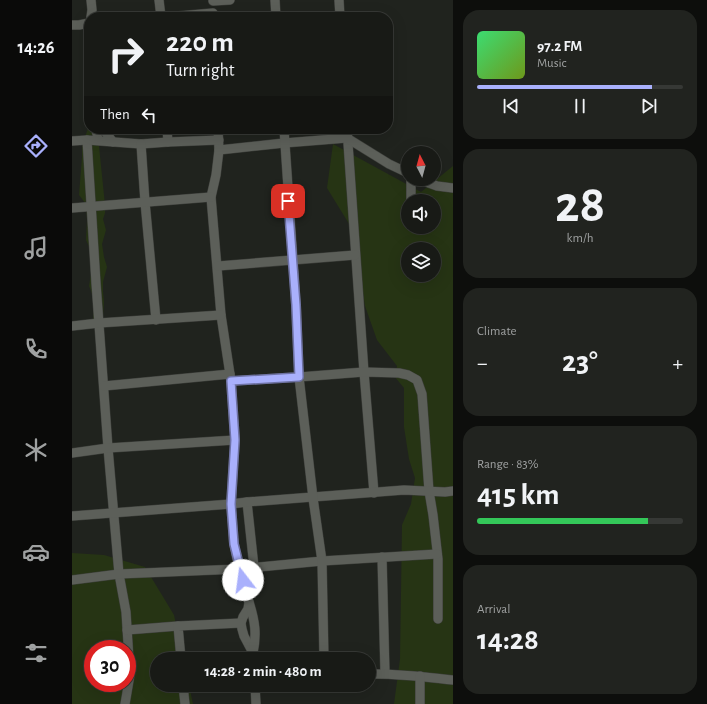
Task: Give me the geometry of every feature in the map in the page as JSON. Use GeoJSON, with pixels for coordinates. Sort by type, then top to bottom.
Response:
{"type":"FeatureCollection","features":[{"type":"Feature","properties":{"kind":"street"},"geometry":{"type":"LineString","coordinates":[[91,0],[92,12]]}},
{"type":"Feature","properties":{"kind":"street"},"geometry":{"type":"LineString","coordinates":[[159,0],[160,12]]}},
{"type":"Feature","properties":{"kind":"street"},"geometry":{"type":"LineString","coordinates":[[213,12],[213,1],[230,0]]}},
{"type":"Feature","properties":{"kind":"street"},"geometry":{"type":"LineString","coordinates":[[275,0],[276,12]]}},
{"type":"Feature","properties":{"kind":"street"},"geometry":{"type":"LineString","coordinates":[[339,0],[340,12]]}},
{"type":"Feature","properties":{"kind":"street"},"geometry":{"type":"LineString","coordinates":[[72,25],[84,24]]}},
{"type":"Feature","properties":{"kind":"street"},"geometry":{"type":"LineString","coordinates":[[97,134],[98,140]]}},
{"type":"Feature","properties":{"kind":"street"},"geometry":{"type":"LineString","coordinates":[[107,134],[113,142]]}},
{"type":"Feature","properties":{"kind":"street"},"geometry":{"type":"LineString","coordinates":[[167,134],[168,142]]}},
{"type":"Feature","properties":{"kind":"street"},"geometry":{"type":"LineString","coordinates":[[218,134],[219,145],[216,175],[211,197],[221,315],[230,378],[235,440],[231,504],[234,544],[239,568],[253,615],[256,639],[254,652]]}},
{"type":"Feature","properties":{"kind":"street"},"geometry":{"type":"LineString","coordinates":[[284,134],[296,305],[299,377],[322,561],[324,652]]}},
{"type":"Feature","properties":{"kind":"street"},"geometry":{"type":"LineString","coordinates":[[347,134],[374,493]]}},
{"type":"Feature","properties":{"kind":"street"},"geometry":{"type":"LineString","coordinates":[[72,141],[98,140],[141,144],[168,142],[219,145],[284,143],[347,134],[389,164],[401,170]]}},
{"type":"Feature","properties":{"kind":"street"},"geometry":{"type":"LineString","coordinates":[[87,140],[108,448],[119,574],[126,612],[130,675],[126,704]]}},
{"type":"Feature","properties":{"kind":"street"},"geometry":{"type":"LineString","coordinates":[[141,144],[144,202],[156,320]]}},
{"type":"Feature","properties":{"kind":"street"},"geometry":{"type":"LineString","coordinates":[[437,186],[453,188]]}},
{"type":"Feature","properties":{"kind":"street"},"geometry":{"type":"LineString","coordinates":[[72,208],[211,197]]}},
{"type":"Feature","properties":{"kind":"street"},"geometry":{"type":"LineString","coordinates":[[218,266],[355,255]]}},
{"type":"Feature","properties":{"kind":"street"},"geometry":{"type":"LineString","coordinates":[[72,326],[221,315]]}},
{"type":"Feature","properties":{"kind":"street"},"geometry":{"type":"LineString","coordinates":[[104,386],[230,378],[299,377],[364,372],[399,373],[408,375],[417,380],[422,394],[426,463],[437,554],[438,619]]}},
{"type":"Feature","properties":{"kind":"street"},"geometry":{"type":"LineString","coordinates":[[72,452],[108,448],[235,440]]}},
{"type":"Feature","properties":{"kind":"street"},"geometry":{"type":"LineString","coordinates":[[72,516],[404,490],[453,491]]}},
{"type":"Feature","properties":{"kind":"street"},"geometry":{"type":"LineString","coordinates":[[247,502],[254,567]]}},
{"type":"Feature","properties":{"kind":"street"},"geometry":{"type":"LineString","coordinates":[[72,580],[119,574],[239,568],[437,554]]}},
{"type":"Feature","properties":{"kind":"street"},"geometry":{"type":"LineString","coordinates":[[382,557],[385,673]]}},
{"type":"Feature","properties":{"kind":"street"},"geometry":{"type":"LineString","coordinates":[[249,602],[248,609],[241,622],[244,636],[252,652]]}},
{"type":"Feature","properties":{"kind":"street"},"geometry":{"type":"LineString","coordinates":[[127,630],[241,622]]}},
{"type":"Feature","properties":{"kind":"street"},"geometry":{"type":"LineString","coordinates":[[178,626],[180,652]]}},
{"type":"Feature","properties":{"kind":"street"},"geometry":{"type":"LineString","coordinates":[[376,674],[385,673],[453,680]]}},
{"type":"Feature","properties":{"kind":"street"},"geometry":{"type":"LineString","coordinates":[[420,676],[420,704]]}},
{"type":"Feature","properties":{"kind":"street"},"geometry":{"type":"LineString","coordinates":[[184,692],[185,704]]}},
{"type":"Feature","properties":{"kind":"street"},"geometry":{"type":"LineString","coordinates":[[255,692],[256,704]]}},
{"type":"Feature","properties":{"kind":"green space"},"geometry":{"type":"Polygon","coordinates":[[[86,134],[110,134],[111,139],[99,146],[105,205],[103,219],[106,230],[102,244],[107,267],[103,282],[103,317],[96,323],[93,321],[93,296],[89,286],[93,255],[86,240],[86,204],[79,195],[82,145],[86,134]]]}},
{"type":"Feature","properties":{"kind":"green space"},"geometry":{"type":"Polygon","coordinates":[[[333,144],[401,181],[401,186],[410,186],[421,192],[428,186],[441,186],[441,176],[453,166],[453,704],[394,704],[400,659],[402,525],[411,504],[415,478],[409,459],[404,427],[404,388],[395,377],[397,366],[377,340],[365,306],[354,232],[327,188],[333,144]]]}},
{"type":"Feature","properties":{"kind":"green space"},"geometry":{"type":"Polygon","coordinates":[[[72,553],[104,555],[145,567],[174,615],[182,652],[150,652],[150,692],[190,692],[193,704],[72,704],[72,553]]]}},
{"type":"Feature","properties":{"kind":"route"},"geometry":{"type":"LineString","coordinates":[[243,580],[234,544],[231,504],[235,440],[231,381],[299,377],[296,305],[288,201]]}}]}
